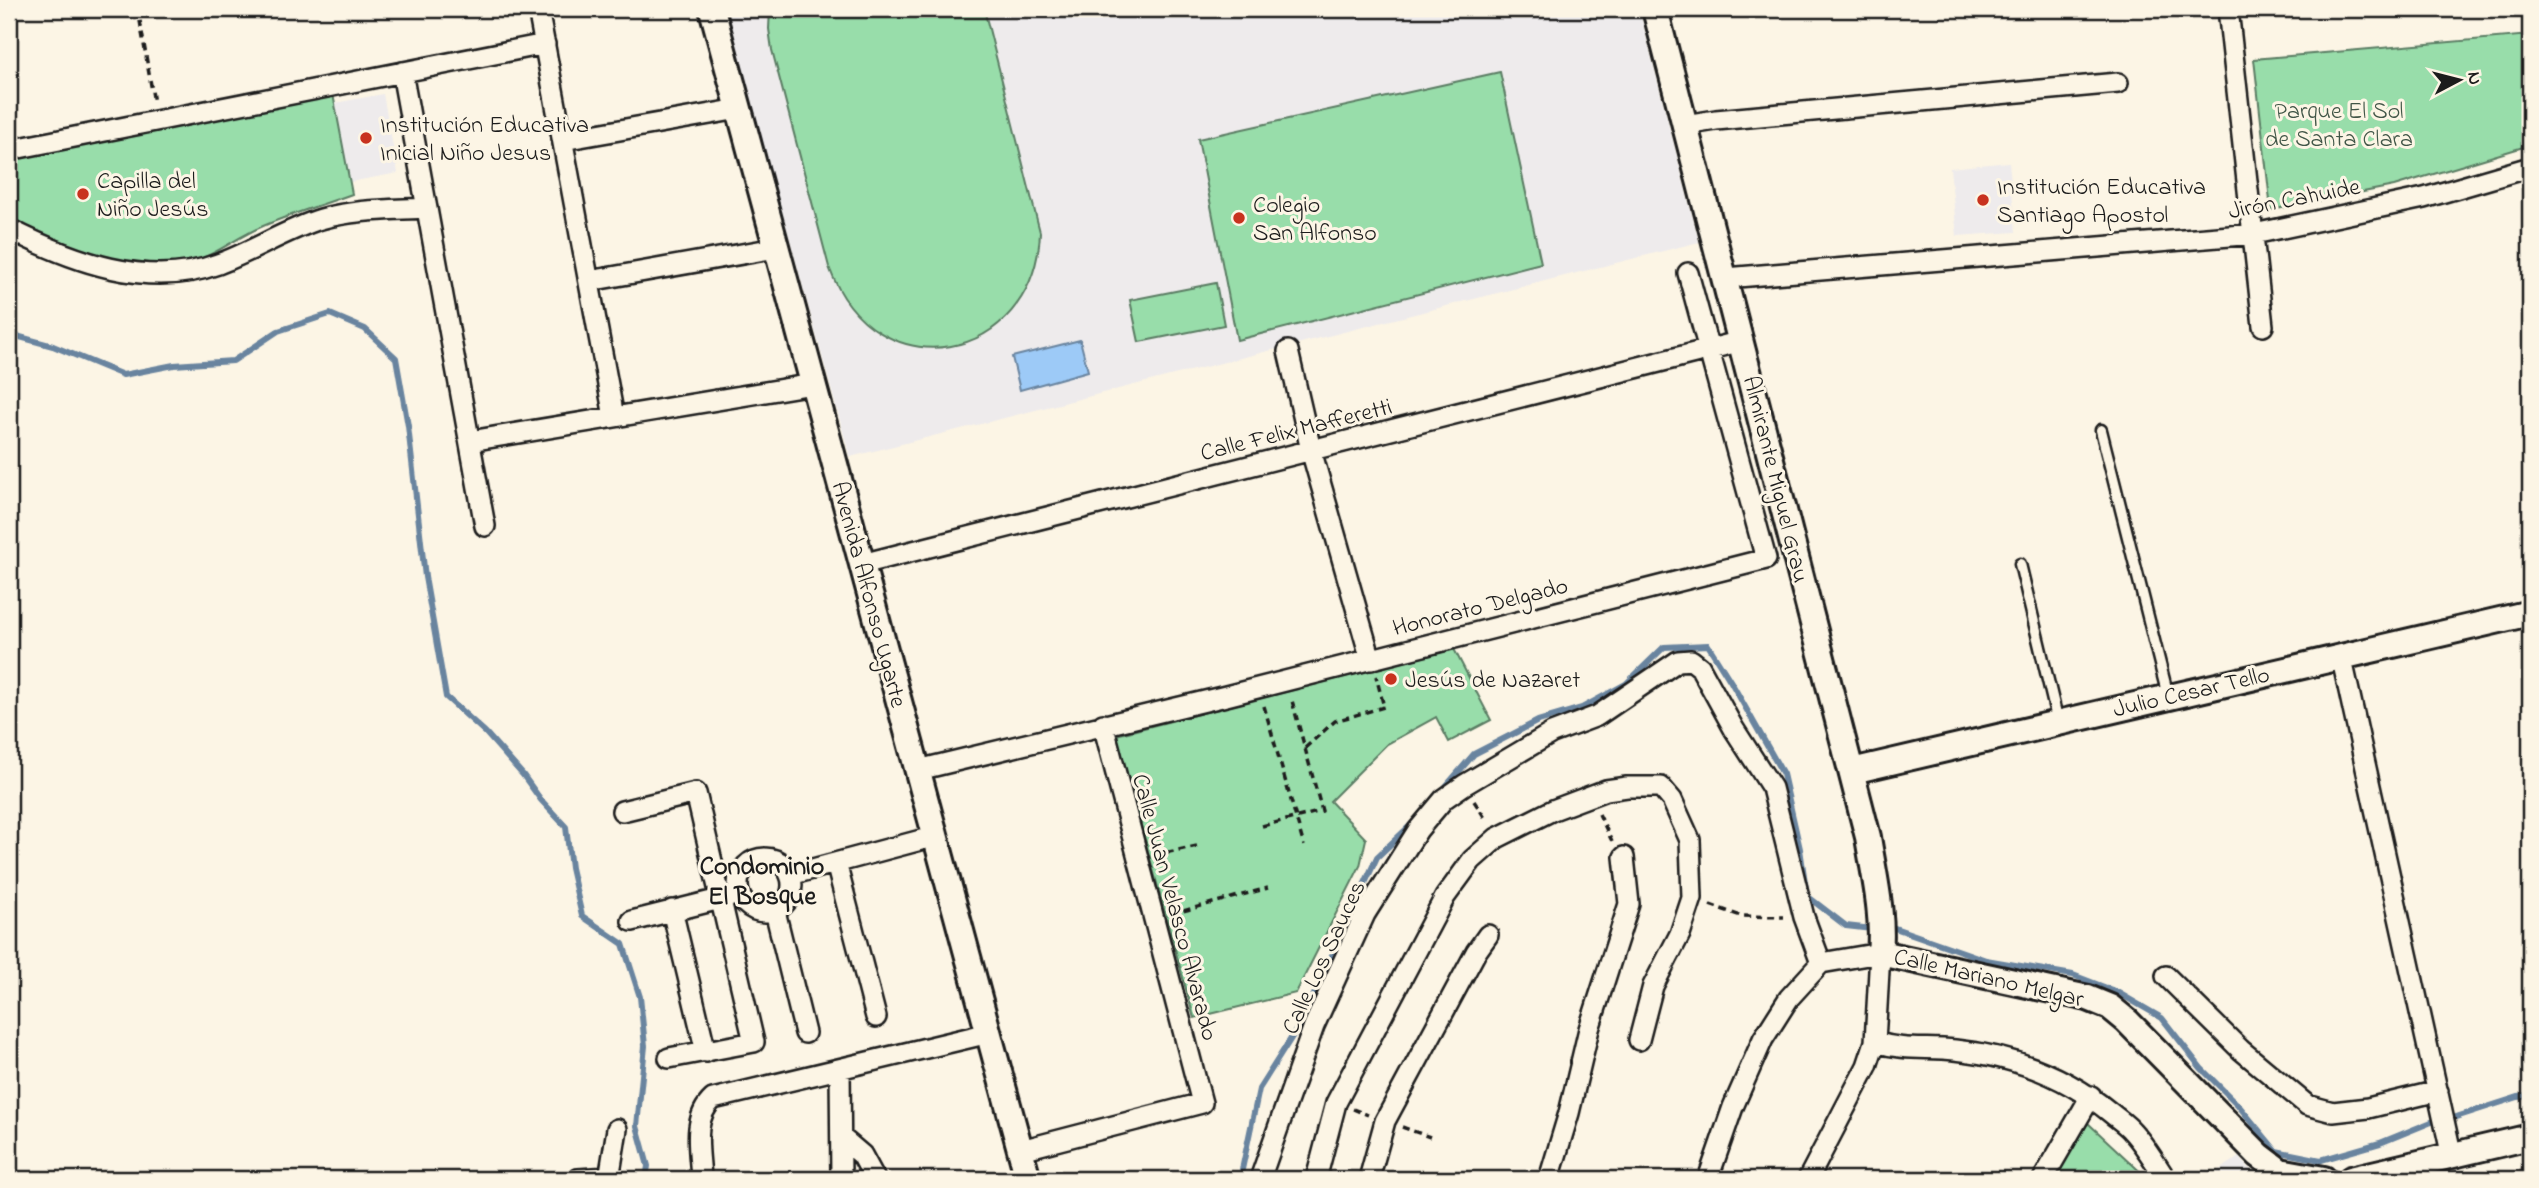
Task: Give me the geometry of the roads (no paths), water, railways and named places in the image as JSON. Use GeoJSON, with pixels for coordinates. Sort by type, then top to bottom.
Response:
{"type":"FeatureCollection","features":[{"type":"Feature","properties":{"kind":"street"},"geometry":{"type":"LineString","coordinates":[[538,9],[614,417]]}},
{"type":"Feature","properties":{"kind":"street","name":"Avenida Alfonso Ugarte"},"geometry":{"type":"LineString","coordinates":[[712,9],[1028,1179]]}},
{"type":"Feature","properties":{"kind":"street","name":"Almirante Miguel Grau"},"geometry":{"type":"LineString","coordinates":[[1655,9],[1868,837],[1878,897],[1882,939],[1880,953]]}},
{"type":"Feature","properties":{"kind":"street"},"geometry":{"type":"LineString","coordinates":[[2228,9],[2263,326]]}},
{"type":"Feature","properties":{"kind":"street"},"geometry":{"type":"LineString","coordinates":[[9,150],[545,44]]}},
{"type":"Feature","properties":{"kind":"street"},"geometry":{"type":"LineString","coordinates":[[402,72],[485,526]]}},
{"type":"Feature","properties":{"kind":"street"},"geometry":{"type":"LineString","coordinates":[[1685,125],[2119,83]]}},
{"type":"Feature","properties":{"kind":"street"},"geometry":{"type":"LineString","coordinates":[[563,140],[739,109]]}},
{"type":"Feature","properties":{"kind":"street","name":"Jirón Cahuide"},"geometry":{"type":"LineString","coordinates":[[1726,278],[2254,234],[2424,198],[2530,167]]}},
{"type":"Feature","properties":{"kind":"street"},"geometry":{"type":"LineString","coordinates":[[9,229],[51,250],[82,261],[124,271],[165,275],[194,272],[220,264],[296,228],[323,219],[354,212],[427,208]]}},
{"type":"Feature","properties":{"kind":"street"},"geometry":{"type":"LineString","coordinates":[[589,281],[776,248]]}},
{"type":"Feature","properties":{"kind":"street","name":"Honorato Delgado"},"geometry":{"type":"LineString","coordinates":[[918,770],[1103,724],[1373,667],[1766,559],[1688,273]]}},
{"type":"Feature","properties":{"kind":"street","name":"Calle Felix Mafferetti"},"geometry":{"type":"LineString","coordinates":[[862,564],[1742,341]]}},
{"type":"Feature","properties":{"kind":"street"},"geometry":{"type":"LineString","coordinates":[[1288,351],[1311,450],[1373,667]]}},
{"type":"Feature","properties":{"kind":"street"},"geometry":{"type":"LineString","coordinates":[[470,441],[813,384]]}},
{"type":"Feature","properties":{"kind":"street","name":"Julio Cesar Tello"},"geometry":{"type":"LineString","coordinates":[[1852,771],[2530,613]]}},
{"type":"Feature","properties":{"kind":"street"},"geometry":{"type":"LineString","coordinates":[[2341,655],[2452,1157]]}},
{"type":"Feature","properties":{"kind":"street","name":"Calle Los Sauces"},"geometry":{"type":"LineString","coordinates":[[1260,1179],[1314,1026],[1365,914],[1418,830],[1444,799],[1464,785],[1552,733],[1597,716],[1678,661],[1690,660],[1700,667],[1734,729],[1772,788],[1804,917],[1821,963]]}},
{"type":"Feature","properties":{"kind":"street","name":"Calle Juan Velasco Alvarado"},"geometry":{"type":"LineString","coordinates":[[1021,1150],[1202,1103],[1103,724]]}},
{"type":"Feature","properties":{"kind":"street"},"geometry":{"type":"LineString","coordinates":[[1316,1179],[1336,1103],[1445,897],[1472,860],[1497,838],[1553,810],[1592,795],[1628,787],[1661,787],[1672,800],[1690,840],[1692,898],[1680,934],[1653,986],[1639,1040]]}},
{"type":"Feature","properties":{"kind":"street"},"geometry":{"type":"LineString","coordinates":[[622,811],[696,793],[754,1042],[669,1058]]}},
{"type":"Feature","properties":{"kind":"street"},"geometry":{"type":"LineString","coordinates":[[790,874],[936,836]]}},
{"type":"Feature","properties":{"kind":"street"},"geometry":{"type":"LineString","coordinates":[[1549,1179],[1569,1114],[1589,1029],[1629,904],[1624,857]]}},
{"type":"Feature","properties":{"kind":"street"},"geometry":{"type":"LineString","coordinates":[[761,859],[778,861],[790,874],[792,892],[788,900],[775,911],[758,911],[743,901],[740,894],[740,876],[752,862],[761,859]]}},
{"type":"Feature","properties":{"kind":"street"},"geometry":{"type":"LineString","coordinates":[[836,863],[876,1017]]}},
{"type":"Feature","properties":{"kind":"street"},"geometry":{"type":"LineString","coordinates":[[632,921],[740,894]]}},
{"type":"Feature","properties":{"kind":"street"},"geometry":{"type":"LineString","coordinates":[[673,910],[706,1052]]}},
{"type":"Feature","properties":{"kind":"street"},"geometry":{"type":"LineString","coordinates":[[775,911],[805,1033]]}},
{"type":"Feature","properties":{"kind":"street"},"geometry":{"type":"LineString","coordinates":[[1369,1179],[1385,1121],[1488,934]]}},
{"type":"Feature","properties":{"kind":"street"},"geometry":{"type":"LineString","coordinates":[[1708,1179],[1733,1107],[1763,1039],[1789,998],[1821,963],[1880,953],[1875,1042],[1867,1066],[1808,1179]]}},
{"type":"Feature","properties":{"kind":"street","name":"Calle Mariano Melgar"},"geometry":{"type":"LineString","coordinates":[[1880,953],[2049,988],[2110,1007],[2136,1030],[2259,1156],[2280,1171],[2324,1179]]}},
{"type":"Feature","properties":{"kind":"street"},"geometry":{"type":"LineString","coordinates":[[2166,976],[2241,1050],[2307,1105],[2333,1112],[2368,1108],[2438,1091]]}},
{"type":"Feature","properties":{"kind":"street"},"geometry":{"type":"LineString","coordinates":[[701,1179],[698,1124],[702,1108],[713,1099],[989,1033]]}},
{"type":"Feature","properties":{"kind":"street"},"geometry":{"type":"LineString","coordinates":[[1875,1042],[1895,1048],[1951,1049],[1989,1054],[2026,1063],[2057,1076],[2091,1096],[2132,1130],[2166,1179]]}},
{"type":"Feature","properties":{"kind":"street"},"geometry":{"type":"LineString","coordinates":[[840,1069],[841,1179]]}},
{"type":"Feature","properties":{"kind":"street"},"geometry":{"type":"LineString","coordinates":[[2043,1179],[2091,1096]]}},
{"type":"Feature","properties":{"kind":"street"},"geometry":{"type":"LineString","coordinates":[[578,1179],[609,1178],[617,1129]]}},
{"type":"Feature","properties":{"kind":"street"},"geometry":{"type":"LineString","coordinates":[[2351,1179],[2530,1137]]}},
{"type":"Feature","properties":{"kind":"street"},"geometry":{"type":"LineString","coordinates":[[842,1138],[862,1155],[875,1179]]}},
{"type":"Feature","properties":{"kind":"lane"},"geometry":{"type":"LineString","coordinates":[[2101,430],[2168,696]]}},
{"type":"Feature","properties":{"kind":"lane"},"geometry":{"type":"LineString","coordinates":[[2020,564],[2059,722]]}},
{"type":"Feature","properties":{"kind":"water"},"geometry":{"type":"Polygon","coordinates":[[[1080,340],[1088,371],[1020,390],[1012,357],[1080,340]]]}},
{"type":"Feature","properties":{"kind":"waterway"},"geometry":{"type":"LineString","coordinates":[[9,334],[53,346],[123,375],[174,365],[233,361],[278,331],[330,314],[365,329],[396,358],[408,426],[425,577],[446,697],[485,732],[566,827],[571,868],[582,916],[623,944],[640,997],[645,1046],[637,1126],[648,1166],[646,1179]]}},
{"type":"Feature","properties":{"kind":"waterway"},"geometry":{"type":"LineString","coordinates":[[1441,792],[1474,754],[1538,721],[1582,708],[1626,684],[1664,647],[1708,645],[1783,774],[1800,849],[1807,896],[1846,926],[1872,929]]}},
{"type":"Feature","properties":{"kind":"waterway"},"geometry":{"type":"LineString","coordinates":[[1240,1179],[1259,1089],[1302,1021],[1377,857],[1413,823]]}},
{"type":"Feature","properties":{"kind":"waterway"},"geometry":{"type":"LineString","coordinates":[[1892,927],[1986,960],[2073,975],[2117,992],[2162,1018],[2201,1068],[2238,1105],[2276,1151],[2321,1160],[2380,1143],[2434,1121]]}},
{"type":"Feature","properties":{"kind":"waterway"},"geometry":{"type":"LineString","coordinates":[[2456,1117],[2518,1097],[2530,1096]]}},
{"type":"Feature","properties":{"kind":"place","name":"Institución Educativa Inicial Niño Jesus"},"geometry":{"type":"Point","coordinates":[366,138]}},
{"type":"Feature","properties":{"kind":"place","name":"Capilla del Niño Jesús"},"geometry":{"type":"Point","coordinates":[83,194]}},
{"type":"Feature","properties":{"kind":"place","name":"Institución Educativa Santiago Apostol"},"geometry":{"type":"Point","coordinates":[1983,200]}},
{"type":"Feature","properties":{"kind":"place","name":"Colegio San Alfonso"},"geometry":{"type":"Point","coordinates":[1239,218]}},
{"type":"Feature","properties":{"kind":"place","name":"Jesús de Nazaret"},"geometry":{"type":"Point","coordinates":[1391,679]}},
{"type":"Feature","properties":{"kind":"district","name":"Condominio El Bosque"},"geometry":{"type":"Point","coordinates":[762,880]}},
{"type":"Feature","properties":{"kind":"park label","name":"Parque El Sol de Santa Clara"},"geometry":{"type":"Point","coordinates":[2339,124]}}]}
